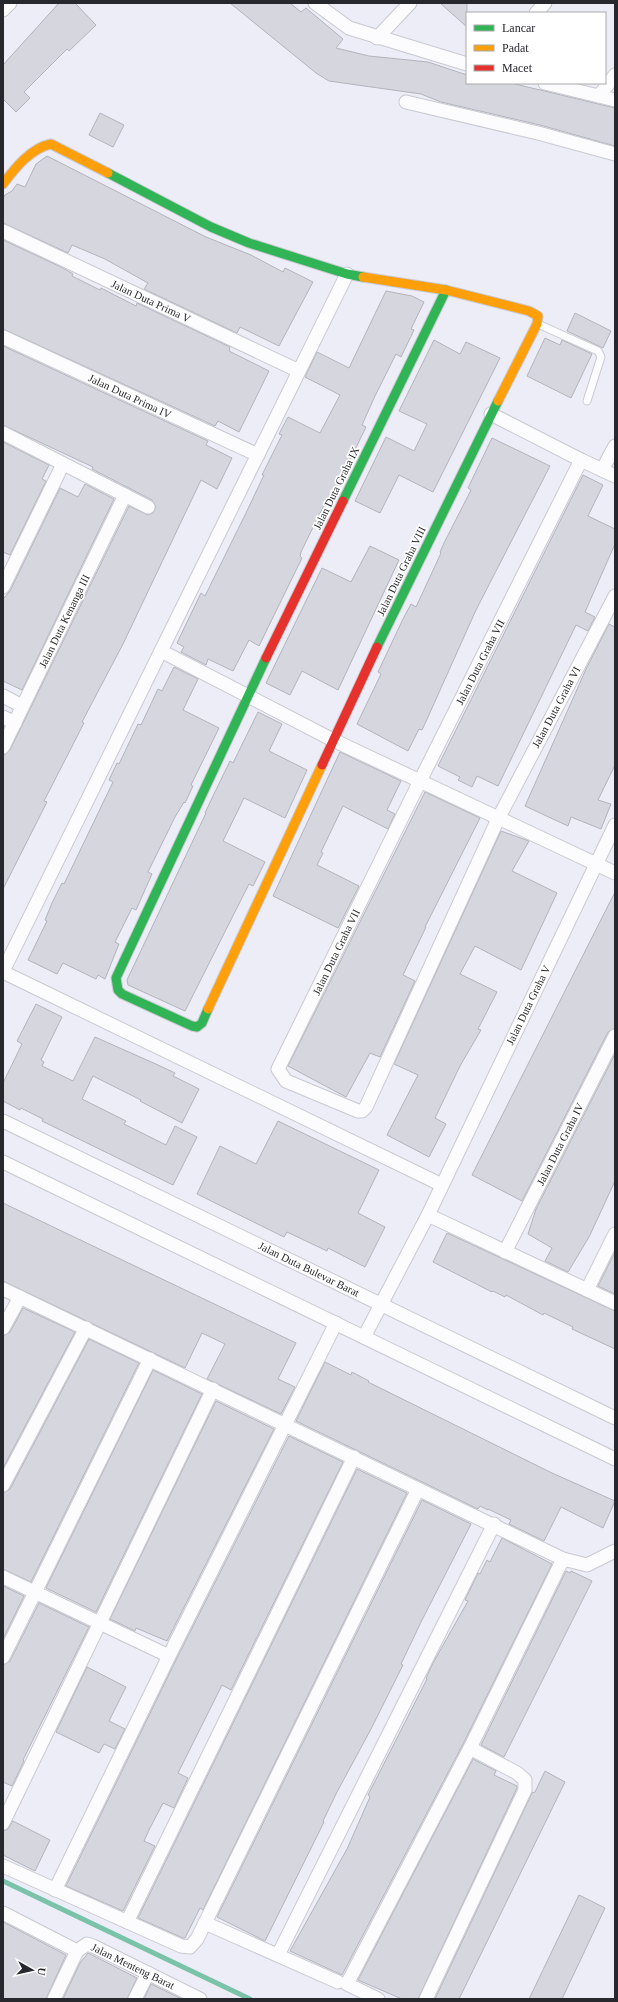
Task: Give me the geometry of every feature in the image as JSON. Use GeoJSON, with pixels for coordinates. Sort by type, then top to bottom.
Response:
{"type":"FeatureCollection","features":[{"type":"Feature","properties":{"kind":"street"},"geometry":{"type":"LineString","coordinates":[[3,10],[10,3]]}},
{"type":"Feature","properties":{"kind":"street"},"geometry":{"type":"LineString","coordinates":[[315,3],[349,28],[377,38],[466,64]]}},
{"type":"Feature","properties":{"kind":"street"},"geometry":{"type":"LineString","coordinates":[[377,38],[410,3]]}},
{"type":"Feature","properties":{"kind":"street"},"geometry":{"type":"LineString","coordinates":[[537,12],[545,3]]}},
{"type":"Feature","properties":{"kind":"street"},"geometry":{"type":"LineString","coordinates":[[599,96],[615,75]]}},
{"type":"Feature","properties":{"kind":"street"},"geometry":{"type":"LineString","coordinates":[[548,84],[615,100]]}},
{"type":"Feature","properties":{"kind":"street"},"geometry":{"type":"LineString","coordinates":[[406,102],[538,133],[615,154]]}},
{"type":"Feature","properties":{"kind":"street"},"geometry":{"type":"LineString","coordinates":[[3,184],[7,177],[40,146],[51,144],[234,238],[347,274],[446,290],[535,313],[538,316],[537,324]]}},
{"type":"Feature","properties":{"kind":"street","name":"Jalan Duta Prima V"},"geometry":{"type":"LineString","coordinates":[[3,231],[299,371]]}},
{"type":"Feature","properties":{"kind":"street"},"geometry":{"type":"LineString","coordinates":[[347,274],[3,972],[442,1185]]}},
{"type":"Feature","properties":{"kind":"street","name":"Jalan Duta Graha IX"},"geometry":{"type":"LineString","coordinates":[[333,740],[202,1023],[197,1027],[192,1026],[122,994],[118,990],[116,978],[247,696],[446,290]]}},
{"type":"Feature","properties":{"kind":"street","name":"Jalan Duta Graha VIII"},"geometry":{"type":"LineString","coordinates":[[333,740],[537,324]]}},
{"type":"Feature","properties":{"kind":"street","name":"Jalan Duta Prima IV"},"geometry":{"type":"LineString","coordinates":[[3,337],[258,455]]}},
{"type":"Feature","properties":{"kind":"street"},"geometry":{"type":"LineString","coordinates":[[492,414],[615,476]]}},
{"type":"Feature","properties":{"kind":"street"},"geometry":{"type":"LineString","coordinates":[[3,433],[148,507]]}},
{"type":"Feature","properties":{"kind":"street"},"geometry":{"type":"LineString","coordinates":[[602,470],[615,446]]}},
{"type":"Feature","properties":{"kind":"street","name":"Jalan Duta Graha VII"},"geometry":{"type":"LineString","coordinates":[[498,819],[366,1107],[362,1111],[358,1111],[286,1081],[278,1069],[581,460]]}},
{"type":"Feature","properties":{"kind":"street"},"geometry":{"type":"LineString","coordinates":[[3,587],[63,464]]}},
{"type":"Feature","properties":{"kind":"street","name":"Jalan Duta Kenanga III"},"geometry":{"type":"LineString","coordinates":[[3,747],[125,495]]}},
{"type":"Feature","properties":{"kind":"street","name":"Jalan Duta Graha VI"},"geometry":{"type":"LineString","coordinates":[[498,819],[615,596]]}},
{"type":"Feature","properties":{"kind":"street"},"geometry":{"type":"LineString","coordinates":[[161,651],[333,740],[615,873]]}},
{"type":"Feature","properties":{"kind":"street"},"geometry":{"type":"LineString","coordinates":[[3,696],[22,706]]}},
{"type":"Feature","properties":{"kind":"street"},"geometry":{"type":"LineString","coordinates":[[3,716],[15,723]]}},
{"type":"Feature","properties":{"kind":"street","name":"Jalan Duta Graha V"},"geometry":{"type":"LineString","coordinates":[[366,1335],[428,1215],[615,825]]}},
{"type":"Feature","properties":{"kind":"street","name":"Jalan Duta Graha IV"},"geometry":{"type":"LineString","coordinates":[[505,1252],[615,1036]]}},
{"type":"Feature","properties":{"kind":"street","name":"Jalan Duta Bulevar Barat"},"geometry":{"type":"LineString","coordinates":[[3,1121],[380,1308],[615,1418]]}},
{"type":"Feature","properties":{"kind":"street"},"geometry":{"type":"LineString","coordinates":[[3,1162],[336,1323],[366,1335],[615,1459]]}},
{"type":"Feature","properties":{"kind":"street"},"geometry":{"type":"LineString","coordinates":[[428,1215],[615,1303]]}},
{"type":"Feature","properties":{"kind":"street"},"geometry":{"type":"LineString","coordinates":[[587,1290],[615,1234]]}},
{"type":"Feature","properties":{"kind":"street"},"geometry":{"type":"LineString","coordinates":[[3,1289],[213,1388],[563,1559],[587,1565],[615,1551]]}},
{"type":"Feature","properties":{"kind":"street"},"geometry":{"type":"LineString","coordinates":[[3,1328],[20,1296]]}},
{"type":"Feature","properties":{"kind":"street"},"geometry":{"type":"LineString","coordinates":[[55,1890],[169,1656],[336,1323]]}},
{"type":"Feature","properties":{"kind":"street"},"geometry":{"type":"LineString","coordinates":[[3,1485],[86,1328]]}},
{"type":"Feature","properties":{"kind":"street"},"geometry":{"type":"LineString","coordinates":[[3,1657],[150,1359]]}},
{"type":"Feature","properties":{"kind":"street"},"geometry":{"type":"LineString","coordinates":[[3,1823],[213,1388]]}},
{"type":"Feature","properties":{"kind":"street"},"geometry":{"type":"LineString","coordinates":[[126,1922],[354,1457]]}},
{"type":"Feature","properties":{"kind":"street"},"geometry":{"type":"LineString","coordinates":[[3,1866],[181,1946],[190,1947],[197,1939],[205,1923],[418,1489]]}},
{"type":"Feature","properties":{"kind":"street"},"geometry":{"type":"LineString","coordinates":[[278,1955],[494,1524]]}},
{"type":"Feature","properties":{"kind":"street"},"geometry":{"type":"LineString","coordinates":[[378,1999],[347,1984],[470,1748],[563,1559]]}},
{"type":"Feature","properties":{"kind":"street"},"geometry":{"type":"LineString","coordinates":[[3,1577],[169,1656]]}},
{"type":"Feature","properties":{"kind":"street"},"geometry":{"type":"LineString","coordinates":[[426,1999],[525,1790],[525,1780],[517,1773],[470,1748]]}},
{"type":"Feature","properties":{"kind":"street","name":"Jalan Menteng Barat"},"geometry":{"type":"LineString","coordinates":[[3,1913],[77,1951],[87,1944],[94,1946],[200,1999]]}},
{"type":"Feature","properties":{"kind":"street"},"geometry":{"type":"LineString","coordinates":[[205,1923],[338,1982]]}},
{"type":"Feature","properties":{"kind":"street"},"geometry":{"type":"LineString","coordinates":[[54,1999],[77,1951]]}},
{"type":"Feature","properties":{"kind":"street"},"geometry":{"type":"LineString","coordinates":[[135,1999],[148,1973]]}},
{"type":"Feature","properties":{"kind":"lane"},"geometry":{"type":"LineString","coordinates":[[537,324],[585,343],[598,351],[601,357],[587,401]]}},
{"type":"Feature","properties":{"kind":"building"},"geometry":{"type":"Polygon","coordinates":[[[59,3],[75,3],[96,25],[69,51],[67,49],[24,92],[30,98],[16,112],[3,99],[3,65],[59,3]]]}},
{"type":"Feature","properties":{"kind":"building"},"geometry":{"type":"Polygon","coordinates":[[[230,3],[290,3],[301,12],[306,8],[343,39],[336,48],[369,56],[428,62],[466,75],[466,84],[515,84],[615,108],[615,146],[540,125],[441,102],[421,94],[329,81],[316,73],[230,3]]]}},
{"type":"Feature","properties":{"kind":"building"},"geometry":{"type":"Polygon","coordinates":[[[440,3],[467,3],[466,26],[440,3]]]}},
{"type":"Feature","properties":{"kind":"building"},"geometry":{"type":"Polygon","coordinates":[[[100,113],[124,125],[113,147],[89,135],[100,113]]]}},
{"type":"Feature","properties":{"kind":"building"},"geometry":{"type":"Polygon","coordinates":[[[47,156],[206,237],[251,255],[283,272],[285,268],[313,282],[279,346],[240,327],[237,333],[144,289],[148,283],[105,259],[72,245],[68,253],[3,223],[3,198],[12,191],[17,184],[25,187],[36,164],[47,156]]]}},
{"type":"Feature","properties":{"kind":"building"},"geometry":{"type":"Polygon","coordinates":[[[3,240],[61,267],[73,274],[72,276],[100,290],[101,288],[136,306],[137,303],[230,347],[229,351],[269,371],[239,432],[218,421],[215,426],[3,329],[3,240]]]}},
{"type":"Feature","properties":{"kind":"building"},"geometry":{"type":"Polygon","coordinates":[[[386,291],[412,296],[424,302],[411,329],[414,330],[401,357],[396,354],[375,396],[362,425],[366,427],[335,491],[333,489],[319,515],[301,552],[300,556],[302,558],[259,646],[249,640],[233,671],[208,659],[206,665],[181,652],[184,647],[177,643],[201,593],[205,596],[245,515],[264,475],[262,475],[282,435],[279,434],[288,417],[320,433],[340,395],[305,377],[317,352],[349,368],[386,291]]]}},
{"type":"Feature","properties":{"kind":"building"},"geometry":{"type":"Polygon","coordinates":[[[575,313],[611,331],[603,348],[567,331],[575,313]]]}},
{"type":"Feature","properties":{"kind":"building"},"geometry":{"type":"Polygon","coordinates":[[[545,338],[560,345],[562,340],[592,354],[571,398],[527,376],[545,338]]]}},
{"type":"Feature","properties":{"kind":"building"},"geometry":{"type":"Polygon","coordinates":[[[434,340],[460,354],[466,342],[500,358],[433,492],[399,475],[380,513],[355,501],[386,437],[414,451],[427,424],[399,411],[434,340]]]}},
{"type":"Feature","properties":{"kind":"building"},"geometry":{"type":"Polygon","coordinates":[[[3,346],[208,441],[206,445],[232,458],[217,489],[201,480],[123,644],[82,722],[84,723],[44,801],[47,802],[3,889],[3,756],[10,750],[129,506],[148,515],[153,513],[156,507],[152,500],[92,469],[93,467],[3,425],[3,346]]]}},
{"type":"Feature","properties":{"kind":"building"},"geometry":{"type":"Polygon","coordinates":[[[492,438],[550,466],[476,610],[422,730],[419,729],[408,751],[357,724],[381,674],[378,672],[403,619],[411,604],[416,607],[445,541],[471,490],[468,488],[492,438]]]}},
{"type":"Feature","properties":{"kind":"building"},"geometry":{"type":"Polygon","coordinates":[[[3,442],[49,465],[42,479],[46,481],[10,555],[3,552],[3,442]]]}},
{"type":"Feature","properties":{"kind":"building"},"geometry":{"type":"Polygon","coordinates":[[[583,475],[603,485],[588,516],[615,529],[615,544],[585,612],[595,617],[588,631],[576,625],[498,786],[477,776],[472,787],[458,780],[460,777],[438,766],[583,475]]]}},
{"type":"Feature","properties":{"kind":"building"},"geometry":{"type":"Polygon","coordinates":[[[85,484],[114,499],[22,690],[3,681],[3,599],[10,591],[60,488],[78,497],[85,484]]]}},
{"type":"Feature","properties":{"kind":"building"},"geometry":{"type":"Polygon","coordinates":[[[370,546],[399,560],[338,690],[302,671],[290,695],[266,683],[322,568],[351,582],[370,546]]]}},
{"type":"Feature","properties":{"kind":"building"},"geometry":{"type":"Polygon","coordinates":[[[609,624],[615,627],[615,765],[598,800],[611,804],[601,829],[571,817],[568,826],[525,806],[587,667],[609,624]]]}},
{"type":"Feature","properties":{"kind":"building"},"geometry":{"type":"Polygon","coordinates":[[[174,667],[198,679],[183,710],[219,728],[191,785],[193,786],[185,803],[184,802],[175,817],[148,872],[152,874],[136,910],[132,908],[115,942],[119,944],[105,979],[98,975],[96,979],[63,963],[57,974],[28,960],[47,921],[45,920],[52,903],[62,883],[64,884],[113,782],[109,780],[117,763],[119,764],[138,724],[141,725],[158,689],[162,691],[174,667]]]}},
{"type":"Feature","properties":{"kind":"building"},"geometry":{"type":"Polygon","coordinates":[[[258,712],[282,724],[269,751],[307,770],[285,818],[244,798],[223,841],[265,862],[253,886],[249,884],[185,1011],[128,985],[127,980],[230,761],[233,763],[258,712]]]}},
{"type":"Feature","properties":{"kind":"building"},"geometry":{"type":"Polygon","coordinates":[[[340,752],[401,781],[387,810],[395,814],[388,829],[343,806],[321,852],[323,853],[317,865],[359,886],[338,928],[273,896],[340,752]]]}},
{"type":"Feature","properties":{"kind":"building"},"geometry":{"type":"Polygon","coordinates":[[[425,792],[480,818],[425,927],[403,975],[415,981],[380,1057],[370,1053],[346,1097],[288,1066],[425,792]]]}},
{"type":"Feature","properties":{"kind":"building"},"geometry":{"type":"Polygon","coordinates":[[[501,831],[529,841],[512,871],[557,893],[521,970],[475,946],[460,974],[497,992],[478,1029],[481,1030],[460,1066],[435,1118],[446,1124],[429,1157],[387,1135],[418,1075],[394,1064],[501,831]]]}},
{"type":"Feature","properties":{"kind":"building"},"geometry":{"type":"Polygon","coordinates":[[[615,892],[615,1028],[608,1032],[522,1201],[472,1175],[615,892]]]}},
{"type":"Feature","properties":{"kind":"building"},"geometry":{"type":"Polygon","coordinates":[[[36,1004],[62,1017],[41,1060],[44,1062],[42,1066],[73,1081],[95,1037],[175,1073],[173,1076],[199,1089],[182,1123],[93,1076],[82,1099],[126,1121],[124,1124],[166,1145],[175,1126],[197,1137],[173,1185],[42,1121],[43,1119],[21,1108],[20,1110],[3,1101],[3,1083],[22,1044],[17,1041],[36,1004]]]}},
{"type":"Feature","properties":{"kind":"building"},"geometry":{"type":"Polygon","coordinates":[[[615,1054],[615,1181],[589,1237],[568,1272],[545,1261],[552,1248],[528,1234],[536,1209],[615,1054]]]}},
{"type":"Feature","properties":{"kind":"building"},"geometry":{"type":"Polygon","coordinates":[[[278,1121],[379,1170],[358,1213],[385,1227],[365,1267],[328,1248],[327,1251],[287,1232],[284,1237],[197,1194],[220,1146],[256,1164],[278,1121]]]}},
{"type":"Feature","properties":{"kind":"building"},"geometry":{"type":"Polygon","coordinates":[[[3,1203],[296,1343],[278,1379],[295,1387],[281,1414],[207,1379],[225,1344],[202,1333],[185,1368],[3,1281],[3,1203]]]}},
{"type":"Feature","properties":{"kind":"building"},"geometry":{"type":"Polygon","coordinates":[[[447,1233],[615,1311],[615,1349],[572,1329],[573,1327],[544,1313],[543,1315],[506,1295],[505,1297],[493,1291],[492,1292],[433,1262],[447,1233]]]}},
{"type":"Feature","properties":{"kind":"building"},"geometry":{"type":"Polygon","coordinates":[[[615,1252],[615,1294],[598,1286],[615,1252]]]}},
{"type":"Feature","properties":{"kind":"building"},"geometry":{"type":"Polygon","coordinates":[[[23,1308],[75,1332],[3,1468],[3,1336],[10,1332],[23,1308]]]}},
{"type":"Feature","properties":{"kind":"building"},"geometry":{"type":"Polygon","coordinates":[[[89,1339],[139,1363],[31,1582],[3,1569],[3,1493],[10,1489],[89,1339]]]}},
{"type":"Feature","properties":{"kind":"building"},"geometry":{"type":"Polygon","coordinates":[[[325,1362],[351,1375],[352,1372],[369,1381],[368,1382],[552,1473],[615,1501],[603,1528],[561,1507],[544,1541],[509,1524],[511,1520],[480,1506],[478,1509],[296,1421],[325,1362]]]}},
{"type":"Feature","properties":{"kind":"building"},"geometry":{"type":"Polygon","coordinates":[[[153,1370],[202,1394],[96,1612],[46,1588],[153,1370]]]}},
{"type":"Feature","properties":{"kind":"building"},"geometry":{"type":"Polygon","coordinates":[[[216,1401],[274,1429],[167,1641],[136,1628],[135,1631],[110,1619],[216,1401]]]}},
{"type":"Feature","properties":{"kind":"building"},"geometry":{"type":"Polygon","coordinates":[[[289,1436],[343,1462],[231,1690],[222,1685],[178,1773],[188,1778],[174,1808],[163,1803],[150,1828],[144,1841],[155,1846],[123,1911],[66,1886],[176,1660],[289,1436]]]}},
{"type":"Feature","properties":{"kind":"building"},"geometry":{"type":"Polygon","coordinates":[[[357,1469],[407,1493],[203,1910],[200,1908],[185,1938],[183,1938],[138,1918],[357,1469]]]}},
{"type":"Feature","properties":{"kind":"building"},"geometry":{"type":"Polygon","coordinates":[[[422,1500],[471,1524],[421,1622],[401,1664],[403,1665],[337,1792],[323,1821],[324,1822],[265,1941],[217,1917],[422,1500]]]}},
{"type":"Feature","properties":{"kind":"building"},"geometry":{"type":"Polygon","coordinates":[[[502,1538],[552,1564],[463,1744],[342,1975],[290,1951],[347,1849],[370,1797],[368,1795],[427,1679],[426,1678],[433,1663],[468,1601],[465,1600],[478,1573],[480,1574],[487,1560],[490,1562],[502,1538]]]}},
{"type":"Feature","properties":{"kind":"building"},"geometry":{"type":"Polygon","coordinates":[[[566,1571],[570,1573],[571,1571],[592,1581],[504,1757],[481,1745],[566,1571]]]}},
{"type":"Feature","properties":{"kind":"building"},"geometry":{"type":"Polygon","coordinates":[[[3,1586],[24,1596],[3,1639],[3,1586]]]}},
{"type":"Feature","properties":{"kind":"building"},"geometry":{"type":"Polygon","coordinates":[[[39,1603],[89,1627],[23,1760],[24,1761],[12,1786],[3,1782],[3,1665],[10,1661],[39,1603]]]}},
{"type":"Feature","properties":{"kind":"building"},"geometry":{"type":"Polygon","coordinates":[[[87,1667],[126,1687],[109,1721],[125,1729],[115,1749],[104,1744],[99,1753],[56,1732],[87,1667]]]}},
{"type":"Feature","properties":{"kind":"building"},"geometry":{"type":"Polygon","coordinates":[[[473,1759],[496,1771],[494,1775],[517,1786],[517,1788],[418,1999],[402,1999],[358,1980],[473,1759]]]}},
{"type":"Feature","properties":{"kind":"building"},"geometry":{"type":"Polygon","coordinates":[[[545,1771],[565,1782],[459,1999],[435,1999],[532,1793],[535,1792],[545,1771]]]}},
{"type":"Feature","properties":{"kind":"building"},"geometry":{"type":"Polygon","coordinates":[[[13,1821],[50,1840],[35,1871],[3,1855],[3,1831],[8,1829],[13,1821]]]}},
{"type":"Feature","properties":{"kind":"building"},"geometry":{"type":"Polygon","coordinates":[[[579,1895],[605,1908],[562,1999],[529,1999],[579,1895]]]}},
{"type":"Feature","properties":{"kind":"building"},"geometry":{"type":"Polygon","coordinates":[[[3,1922],[66,1955],[46,1999],[3,1999],[3,1922]]]}},
{"type":"Feature","properties":{"kind":"building"},"geometry":{"type":"Polygon","coordinates":[[[88,1953],[137,1978],[127,1999],[63,1999],[80,1963],[88,1953]]]}},
{"type":"Feature","properties":{"kind":"building"},"geometry":{"type":"Polygon","coordinates":[[[151,1984],[182,1999],[144,1999],[151,1984]]]}},
{"type":"Feature","properties":{"kind":"waterway"},"geometry":{"type":"LineString","coordinates":[[3,1881],[250,1999]]}},
{"type":"Feature","properties":{"kind":"traffic: fast"},"geometry":{"type":"LineString","coordinates":[[108,173],[211,227],[249,243],[347,274],[363,277]]}},
{"type":"Feature","properties":{"kind":"traffic: fast"},"geometry":{"type":"LineString","coordinates":[[343,501],[446,290]]}},
{"type":"Feature","properties":{"kind":"traffic: fast"},"geometry":{"type":"LineString","coordinates":[[377,647],[498,401]]}},
{"type":"Feature","properties":{"kind":"traffic: fast"},"geometry":{"type":"LineString","coordinates":[[208,1009],[202,1023],[197,1027],[192,1026],[122,994],[118,990],[116,978],[266,658]]}},
{"type":"Feature","properties":{"kind":"traffic: slow"},"geometry":{"type":"LineString","coordinates":[[3,184],[18,165],[30,154],[44,146],[51,144],[108,173]]}},
{"type":"Feature","properties":{"kind":"traffic: slow"},"geometry":{"type":"LineString","coordinates":[[363,277],[446,290],[529,311],[538,316],[537,324],[498,401]]}},
{"type":"Feature","properties":{"kind":"traffic: slow"},"geometry":{"type":"LineString","coordinates":[[208,1009],[322,765]]}},
{"type":"Feature","properties":{"kind":"traffic: jam"},"geometry":{"type":"LineString","coordinates":[[266,658],[343,501]]}},
{"type":"Feature","properties":{"kind":"traffic: jam"},"geometry":{"type":"LineString","coordinates":[[322,765],[377,647]]}}]}
